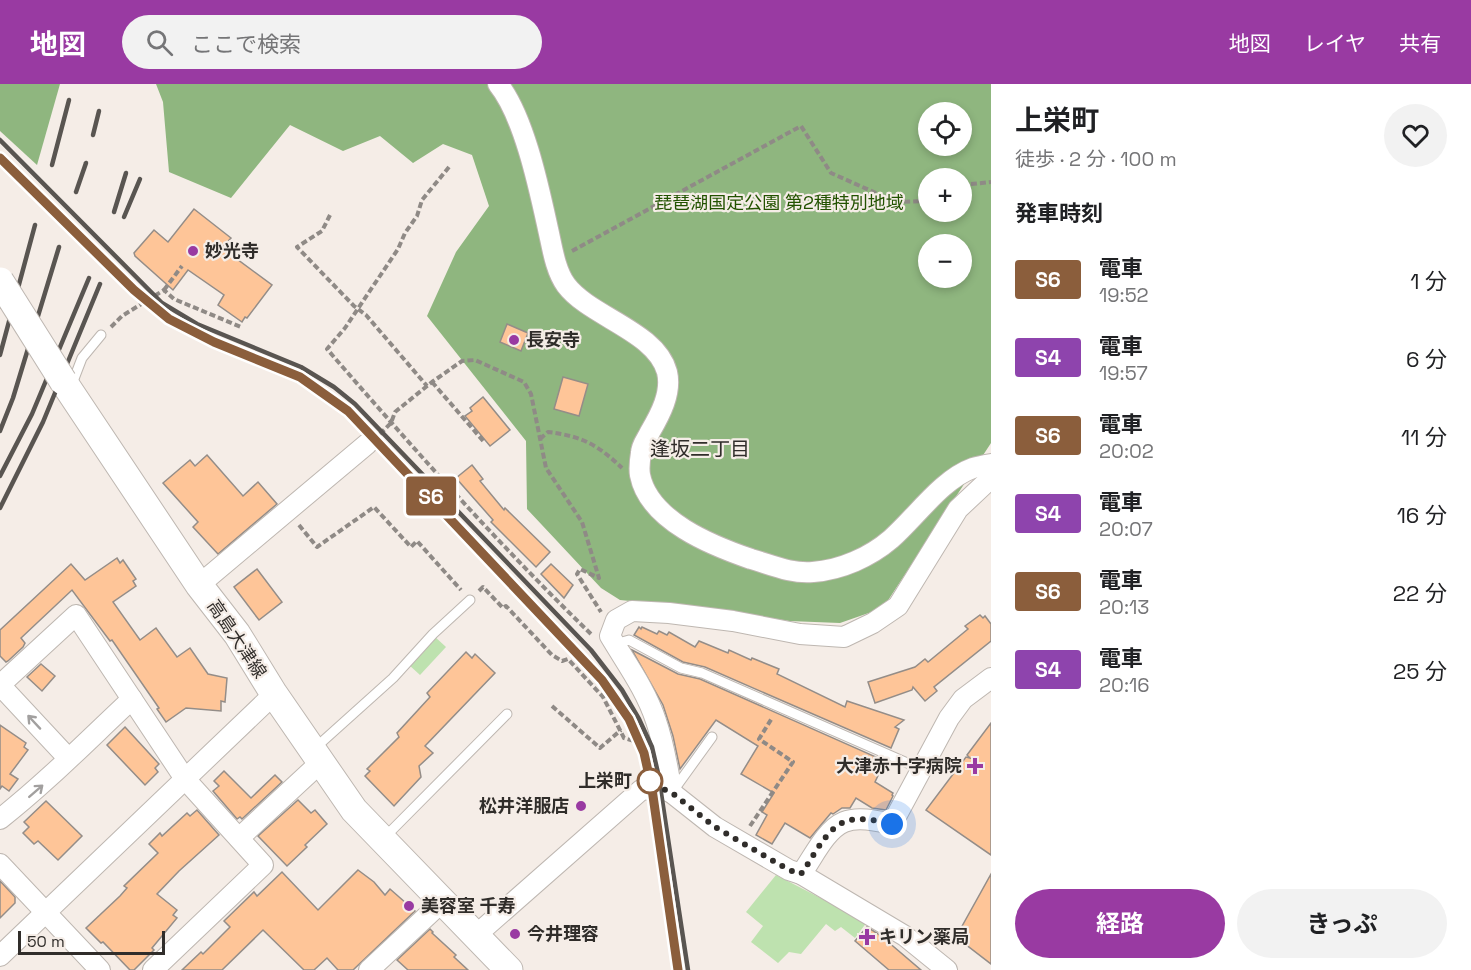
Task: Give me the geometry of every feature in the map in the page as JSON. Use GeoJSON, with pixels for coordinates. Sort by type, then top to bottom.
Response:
{"type":"FeatureCollection","features":[{"type":"Feature","properties":{"kind":"main road","name":"高島大津線"},"geometry":{"type":"LineString","coordinates":[[0,281],[66,386],[199,585],[237,634],[274,694],[354,810],[509,970]]}},
{"type":"Feature","properties":{"kind":"street"},"geometry":{"type":"LineString","coordinates":[[498,84],[518,122],[537,181],[555,260],[565,284],[581,300],[641,337],[657,354],[667,372],[668,391],[663,409],[641,449],[640,475],[648,495],[670,520],[705,542],[789,571],[813,572],[855,562],[890,540],[948,483],[972,468],[991,464]]}},
{"type":"Feature","properties":{"kind":"street"},"geometry":{"type":"LineString","coordinates":[[199,585],[366,444]]}},
{"type":"Feature","properties":{"kind":"street"},"geometry":{"type":"LineString","coordinates":[[672,793],[665,751],[656,719],[643,691],[609,639],[616,620],[632,611],[711,619],[800,634],[844,637],[873,623],[898,606],[958,509],[991,478]]}},
{"type":"Feature","properties":{"kind":"street"},"geometry":{"type":"LineString","coordinates":[[68,758],[0,685],[76,615],[185,779],[263,865],[153,970]]}},
{"type":"Feature","properties":{"kind":"street"},"geometry":{"type":"LineString","coordinates":[[801,874],[829,834],[844,822],[870,820],[892,824],[949,718],[963,699],[991,678]]}},
{"type":"Feature","properties":{"kind":"street"},"geometry":{"type":"LineString","coordinates":[[0,956],[274,694]]}},
{"type":"Feature","properties":{"kind":"street"},"geometry":{"type":"LineString","coordinates":[[0,819],[40,788],[68,758],[132,699]]}},
{"type":"Feature","properties":{"kind":"street"},"geometry":{"type":"LineString","coordinates":[[239,838],[316,756]]}},
{"type":"Feature","properties":{"kind":"street"},"geometry":{"type":"LineString","coordinates":[[475,936],[641,790],[661,788],[672,793],[715,827],[739,842],[789,870],[801,874],[905,936],[942,969]]}},
{"type":"Feature","properties":{"kind":"street"},"geometry":{"type":"LineString","coordinates":[[0,864],[100,970]]}},
{"type":"Feature","properties":{"kind":"street"},"geometry":{"type":"LineString","coordinates":[[369,970],[442,902]]}},
{"type":"Feature","properties":{"kind":"lane"},"geometry":{"type":"LineString","coordinates":[[66,386],[82,358],[101,335]]}},
{"type":"Feature","properties":{"kind":"lane"},"geometry":{"type":"LineString","coordinates":[[316,756],[433,634],[470,600]]}},
{"type":"Feature","properties":{"kind":"lane"},"geometry":{"type":"LineString","coordinates":[[609,639],[629,640],[681,668],[702,674],[921,769]]}},
{"type":"Feature","properties":{"kind":"lane"},"geometry":{"type":"LineString","coordinates":[[382,840],[507,714]]}},
{"type":"Feature","properties":{"kind":"lane"},"geometry":{"type":"LineString","coordinates":[[672,793],[712,737]]}},
{"type":"Feature","properties":{"kind":"path"},"geometry":{"type":"LineString","coordinates":[[555,260],[801,126],[831,173],[896,202],[918,201]]}},
{"type":"Feature","properties":{"kind":"path"},"geometry":{"type":"LineString","coordinates":[[449,167],[422,200],[417,216],[405,233],[399,249],[345,328],[327,349],[391,423],[560,604],[609,639]]}},
{"type":"Feature","properties":{"kind":"path"},"geometry":{"type":"LineString","coordinates":[[972,184],[991,182]]}},
{"type":"Feature","properties":{"kind":"path"},"geometry":{"type":"LineString","coordinates":[[330,215],[322,231],[297,247],[357,309],[366,315],[427,386]]}},
{"type":"Feature","properties":{"kind":"path"},"geometry":{"type":"LineString","coordinates":[[101,335],[122,316],[164,290],[182,266]]}},
{"type":"Feature","properties":{"kind":"path"},"geometry":{"type":"LineString","coordinates":[[164,290],[174,299],[241,327]]}},
{"type":"Feature","properties":{"kind":"path"},"geometry":{"type":"LineString","coordinates":[[366,444],[391,423],[395,412],[462,361],[475,360],[524,382],[531,394],[546,468],[582,522],[599,578],[580,569],[578,574],[596,601],[609,639]]}},
{"type":"Feature","properties":{"kind":"path"},"geometry":{"type":"LineString","coordinates":[[432,382],[485,442]]}},
{"type":"Feature","properties":{"kind":"path"},"geometry":{"type":"LineString","coordinates":[[540,439],[548,432],[569,435],[602,449],[630,476],[640,475]]}},
{"type":"Feature","properties":{"kind":"path"},"geometry":{"type":"LineString","coordinates":[[287,511],[317,547],[374,507],[411,547],[417,541],[470,600],[483,587],[503,608],[506,606],[552,655],[562,661],[568,659],[603,697],[624,738]]}},
{"type":"Feature","properties":{"kind":"path"},"geometry":{"type":"LineString","coordinates":[[552,706],[600,748],[621,730]]}},
{"type":"Feature","properties":{"kind":"path"},"geometry":{"type":"LineString","coordinates":[[739,842],[793,762],[759,739],[779,708]]}},
{"type":"Feature","properties":{"kind":"green space"},"geometry":{"type":"Polygon","coordinates":[[[0,84],[60,84],[37,165],[0,131],[0,84]]]}},
{"type":"Feature","properties":{"kind":"green space","name":"琵琶湖国定公園 第2種特別地域"},"geometry":{"type":"Polygon","coordinates":[[[156,84],[991,84],[991,443],[883,608],[840,623],[789,621],[724,610],[620,600],[601,588],[527,509],[526,441],[427,316],[456,252],[489,206],[472,155],[443,144],[413,163],[380,136],[343,151],[290,125],[231,198],[169,172],[163,102],[156,84]]]}},
{"type":"Feature","properties":{"kind":"green space"},"geometry":{"type":"Polygon","coordinates":[[[434,636],[446,647],[420,675],[408,664],[434,636]]]}},
{"type":"Feature","properties":{"kind":"green space"},"geometry":{"type":"Polygon","coordinates":[[[776,875],[867,922],[855,938],[841,927],[835,931],[826,924],[801,954],[789,952],[778,963],[751,942],[763,926],[746,912],[776,875]]]}},
{"type":"Feature","properties":{"kind":"building"},"geometry":{"type":"Polygon","coordinates":[[[194,209],[231,238],[222,248],[272,285],[242,322],[218,305],[224,295],[188,270],[173,290],[135,256],[134,253],[154,230],[168,242],[194,209]]]}},
{"type":"Feature","properties":{"kind":"building"},"geometry":{"type":"Polygon","coordinates":[[[507,324],[528,333],[521,351],[500,342],[507,324]]]}},
{"type":"Feature","properties":{"kind":"building"},"geometry":{"type":"Polygon","coordinates":[[[563,377],[588,384],[579,416],[554,409],[563,377]]]}},
{"type":"Feature","properties":{"kind":"building"},"geometry":{"type":"Polygon","coordinates":[[[483,397],[510,430],[490,446],[465,416],[472,411],[470,408],[483,397]]]}},
{"type":"Feature","properties":{"kind":"building"},"geometry":{"type":"Polygon","coordinates":[[[207,455],[243,496],[258,482],[277,504],[218,554],[193,527],[198,522],[163,483],[190,460],[195,466],[207,455]]]}},
{"type":"Feature","properties":{"kind":"building"},"geometry":{"type":"Polygon","coordinates":[[[472,465],[483,479],[480,481],[504,510],[505,508],[550,552],[536,567],[491,522],[493,520],[456,478],[472,465]]]}},
{"type":"Feature","properties":{"kind":"building"},"geometry":{"type":"Polygon","coordinates":[[[117,558],[120,563],[123,560],[136,579],[133,581],[136,586],[113,602],[140,640],[156,628],[177,657],[190,648],[208,674],[227,678],[225,702],[221,701],[221,711],[186,708],[166,722],[157,709],[159,708],[112,640],[110,641],[72,590],[21,638],[25,643],[23,647],[8,661],[6,662],[0,656],[0,630],[71,564],[85,580],[117,558]]]}},
{"type":"Feature","properties":{"kind":"building"},"geometry":{"type":"Polygon","coordinates":[[[551,564],[573,585],[564,598],[541,574],[551,564]]]}},
{"type":"Feature","properties":{"kind":"building"},"geometry":{"type":"Polygon","coordinates":[[[257,569],[282,602],[259,620],[234,587],[257,569]]]}},
{"type":"Feature","properties":{"kind":"building"},"geometry":{"type":"Polygon","coordinates":[[[980,615],[983,618],[985,616],[991,624],[991,641],[934,687],[937,691],[925,701],[913,687],[912,690],[875,703],[868,682],[915,667],[925,659],[928,662],[968,629],[965,626],[980,615]]]}},
{"type":"Feature","properties":{"kind":"building"},"geometry":{"type":"Polygon","coordinates":[[[639,627],[657,634],[659,631],[667,635],[669,632],[695,647],[699,641],[728,653],[729,650],[751,660],[752,658],[779,669],[777,674],[845,707],[847,701],[904,720],[895,727],[899,729],[891,748],[705,667],[683,662],[634,635],[639,627]]]}},
{"type":"Feature","properties":{"kind":"building"},"geometry":{"type":"Polygon","coordinates":[[[632,650],[678,674],[700,679],[885,761],[875,782],[893,793],[886,810],[872,808],[856,798],[850,808],[842,808],[831,813],[810,838],[785,823],[772,844],[756,835],[767,815],[762,812],[774,793],[741,774],[758,746],[716,720],[680,769],[663,705],[632,650]]]}},
{"type":"Feature","properties":{"kind":"building"},"geometry":{"type":"Polygon","coordinates":[[[466,652],[472,658],[475,654],[495,673],[425,746],[433,753],[419,766],[421,777],[394,806],[365,776],[370,771],[367,769],[399,737],[397,733],[430,697],[427,693],[466,652]]]}},
{"type":"Feature","properties":{"kind":"building"},"geometry":{"type":"Polygon","coordinates":[[[41,664],[55,676],[42,691],[27,677],[41,664]]]}},
{"type":"Feature","properties":{"kind":"building","name":"大津赤十字病院"},"geometry":{"type":"Polygon","coordinates":[[[991,723],[991,855],[926,810],[966,757],[970,758],[967,755],[991,723]]]}},
{"type":"Feature","properties":{"kind":"building"},"geometry":{"type":"Polygon","coordinates":[[[0,725],[26,743],[24,747],[28,750],[10,774],[18,779],[9,791],[2,786],[0,789],[0,725]]]}},
{"type":"Feature","properties":{"kind":"building"},"geometry":{"type":"Polygon","coordinates":[[[125,727],[159,764],[155,768],[158,772],[145,785],[107,745],[125,727]]]}},
{"type":"Feature","properties":{"kind":"building"},"geometry":{"type":"Polygon","coordinates":[[[224,771],[251,798],[275,775],[282,782],[242,819],[240,817],[237,819],[213,791],[219,786],[214,781],[224,771]]]}},
{"type":"Feature","properties":{"kind":"building"},"geometry":{"type":"Polygon","coordinates":[[[298,800],[311,813],[315,810],[327,824],[287,866],[258,836],[298,800]]]}},
{"type":"Feature","properties":{"kind":"building"},"geometry":{"type":"Polygon","coordinates":[[[46,801],[82,836],[58,860],[38,841],[34,844],[23,833],[29,827],[24,822],[46,801]]]}},
{"type":"Feature","properties":{"kind":"building"},"geometry":{"type":"Polygon","coordinates":[[[197,810],[219,835],[157,894],[177,910],[173,915],[177,918],[152,948],[154,950],[134,970],[130,970],[86,928],[120,896],[127,888],[124,886],[158,853],[149,844],[160,833],[162,836],[187,813],[190,816],[197,810]]]}},
{"type":"Feature","properties":{"kind":"building"},"geometry":{"type":"Polygon","coordinates":[[[358,870],[374,882],[385,895],[390,889],[415,911],[353,970],[338,970],[327,958],[314,970],[304,970],[263,930],[222,970],[182,970],[201,952],[203,954],[230,927],[224,921],[254,892],[257,896],[282,872],[318,910],[358,870]]]}},
{"type":"Feature","properties":{"kind":"building"},"geometry":{"type":"Polygon","coordinates":[[[991,874],[991,964],[956,937],[991,874]]]}},
{"type":"Feature","properties":{"kind":"building"},"geometry":{"type":"Polygon","coordinates":[[[0,881],[15,897],[15,903],[0,918],[0,881]]]}},
{"type":"Feature","properties":{"kind":"building"},"geometry":{"type":"Polygon","coordinates":[[[867,927],[880,935],[921,970],[889,970],[855,941],[867,927]]]}},
{"type":"Feature","properties":{"kind":"building"},"geometry":{"type":"Polygon","coordinates":[[[430,929],[468,970],[408,970],[397,960],[430,929]]]}},
{"type":"Feature","properties":{"kind":"railway"},"geometry":{"type":"LineString","coordinates":[[52,165],[69,100]]}},
{"type":"Feature","properties":{"kind":"railway"},"geometry":{"type":"LineString","coordinates":[[93,135],[99,111]]}},
{"type":"Feature","properties":{"kind":"railway"},"geometry":{"type":"LineString","coordinates":[[0,140],[162,303],[197,324],[301,367],[334,387],[355,404],[591,650],[622,690],[652,747],[688,970]]}},
{"type":"Feature","properties":{"kind":"railway"},"geometry":{"type":"LineString","coordinates":[[0,158],[134,290],[169,319],[214,342],[300,377],[348,411],[602,680],[629,719],[644,753],[652,789],[678,970]]}},
{"type":"Feature","properties":{"kind":"railway"},"geometry":{"type":"LineString","coordinates":[[76,192],[86,163]]}},
{"type":"Feature","properties":{"kind":"railway"},"geometry":{"type":"LineString","coordinates":[[114,212],[126,173]]}},
{"type":"Feature","properties":{"kind":"railway"},"geometry":{"type":"LineString","coordinates":[[124,217],[140,179]]}},
{"type":"Feature","properties":{"kind":"railway"},"geometry":{"type":"LineString","coordinates":[[0,355],[35,225]]}},
{"type":"Feature","properties":{"kind":"railway"},"geometry":{"type":"LineString","coordinates":[[0,431],[13,398],[59,247]]}},
{"type":"Feature","properties":{"kind":"railway"},"geometry":{"type":"LineString","coordinates":[[0,476],[32,414],[89,278]]}},
{"type":"Feature","properties":{"kind":"railway"},"geometry":{"type":"LineString","coordinates":[[0,508],[43,422],[100,284]]}},
{"type":"Feature","properties":{"kind":"train","name":"S6"},"geometry":{"type":"LineString","coordinates":[[0,158],[134,290],[169,319],[214,342],[300,377],[339,403],[375,437],[602,680],[629,719],[644,753],[652,789],[678,970]]}},
{"type":"Feature","properties":{"kind":"place","name":"妙光寺"},"geometry":{"type":"Point","coordinates":[193,251]}},
{"type":"Feature","properties":{"kind":"place","name":"長安寺"},"geometry":{"type":"Point","coordinates":[514,340]}},
{"type":"Feature","properties":{"kind":"place","name":"大津赤十字病院"},"geometry":{"type":"Point","coordinates":[975,766]}},
{"type":"Feature","properties":{"kind":"place","name":"上栄町"},"geometry":{"type":"Point","coordinates":[650,781]}},
{"type":"Feature","properties":{"kind":"place","name":"松井洋服店"},"geometry":{"type":"Point","coordinates":[581,806]}},
{"type":"Feature","properties":{"kind":"place","name":"美容室 千寿"},"geometry":{"type":"Point","coordinates":[409,906]}},
{"type":"Feature","properties":{"kind":"place","name":"今井理容"},"geometry":{"type":"Point","coordinates":[515,934]}},
{"type":"Feature","properties":{"kind":"place","name":"キリン薬局"},"geometry":{"type":"Point","coordinates":[867,937]}},
{"type":"Feature","properties":{"kind":"district","name":"逢坂二丁目"},"geometry":{"type":"Point","coordinates":[700,449]}},
{"type":"Feature","properties":{"kind":"route"},"geometry":{"type":"LineString","coordinates":[[650,781],[652,789],[661,788],[672,793],[715,827],[789,870],[801,874],[829,834],[844,822],[870,820],[892,824]]}}]}
